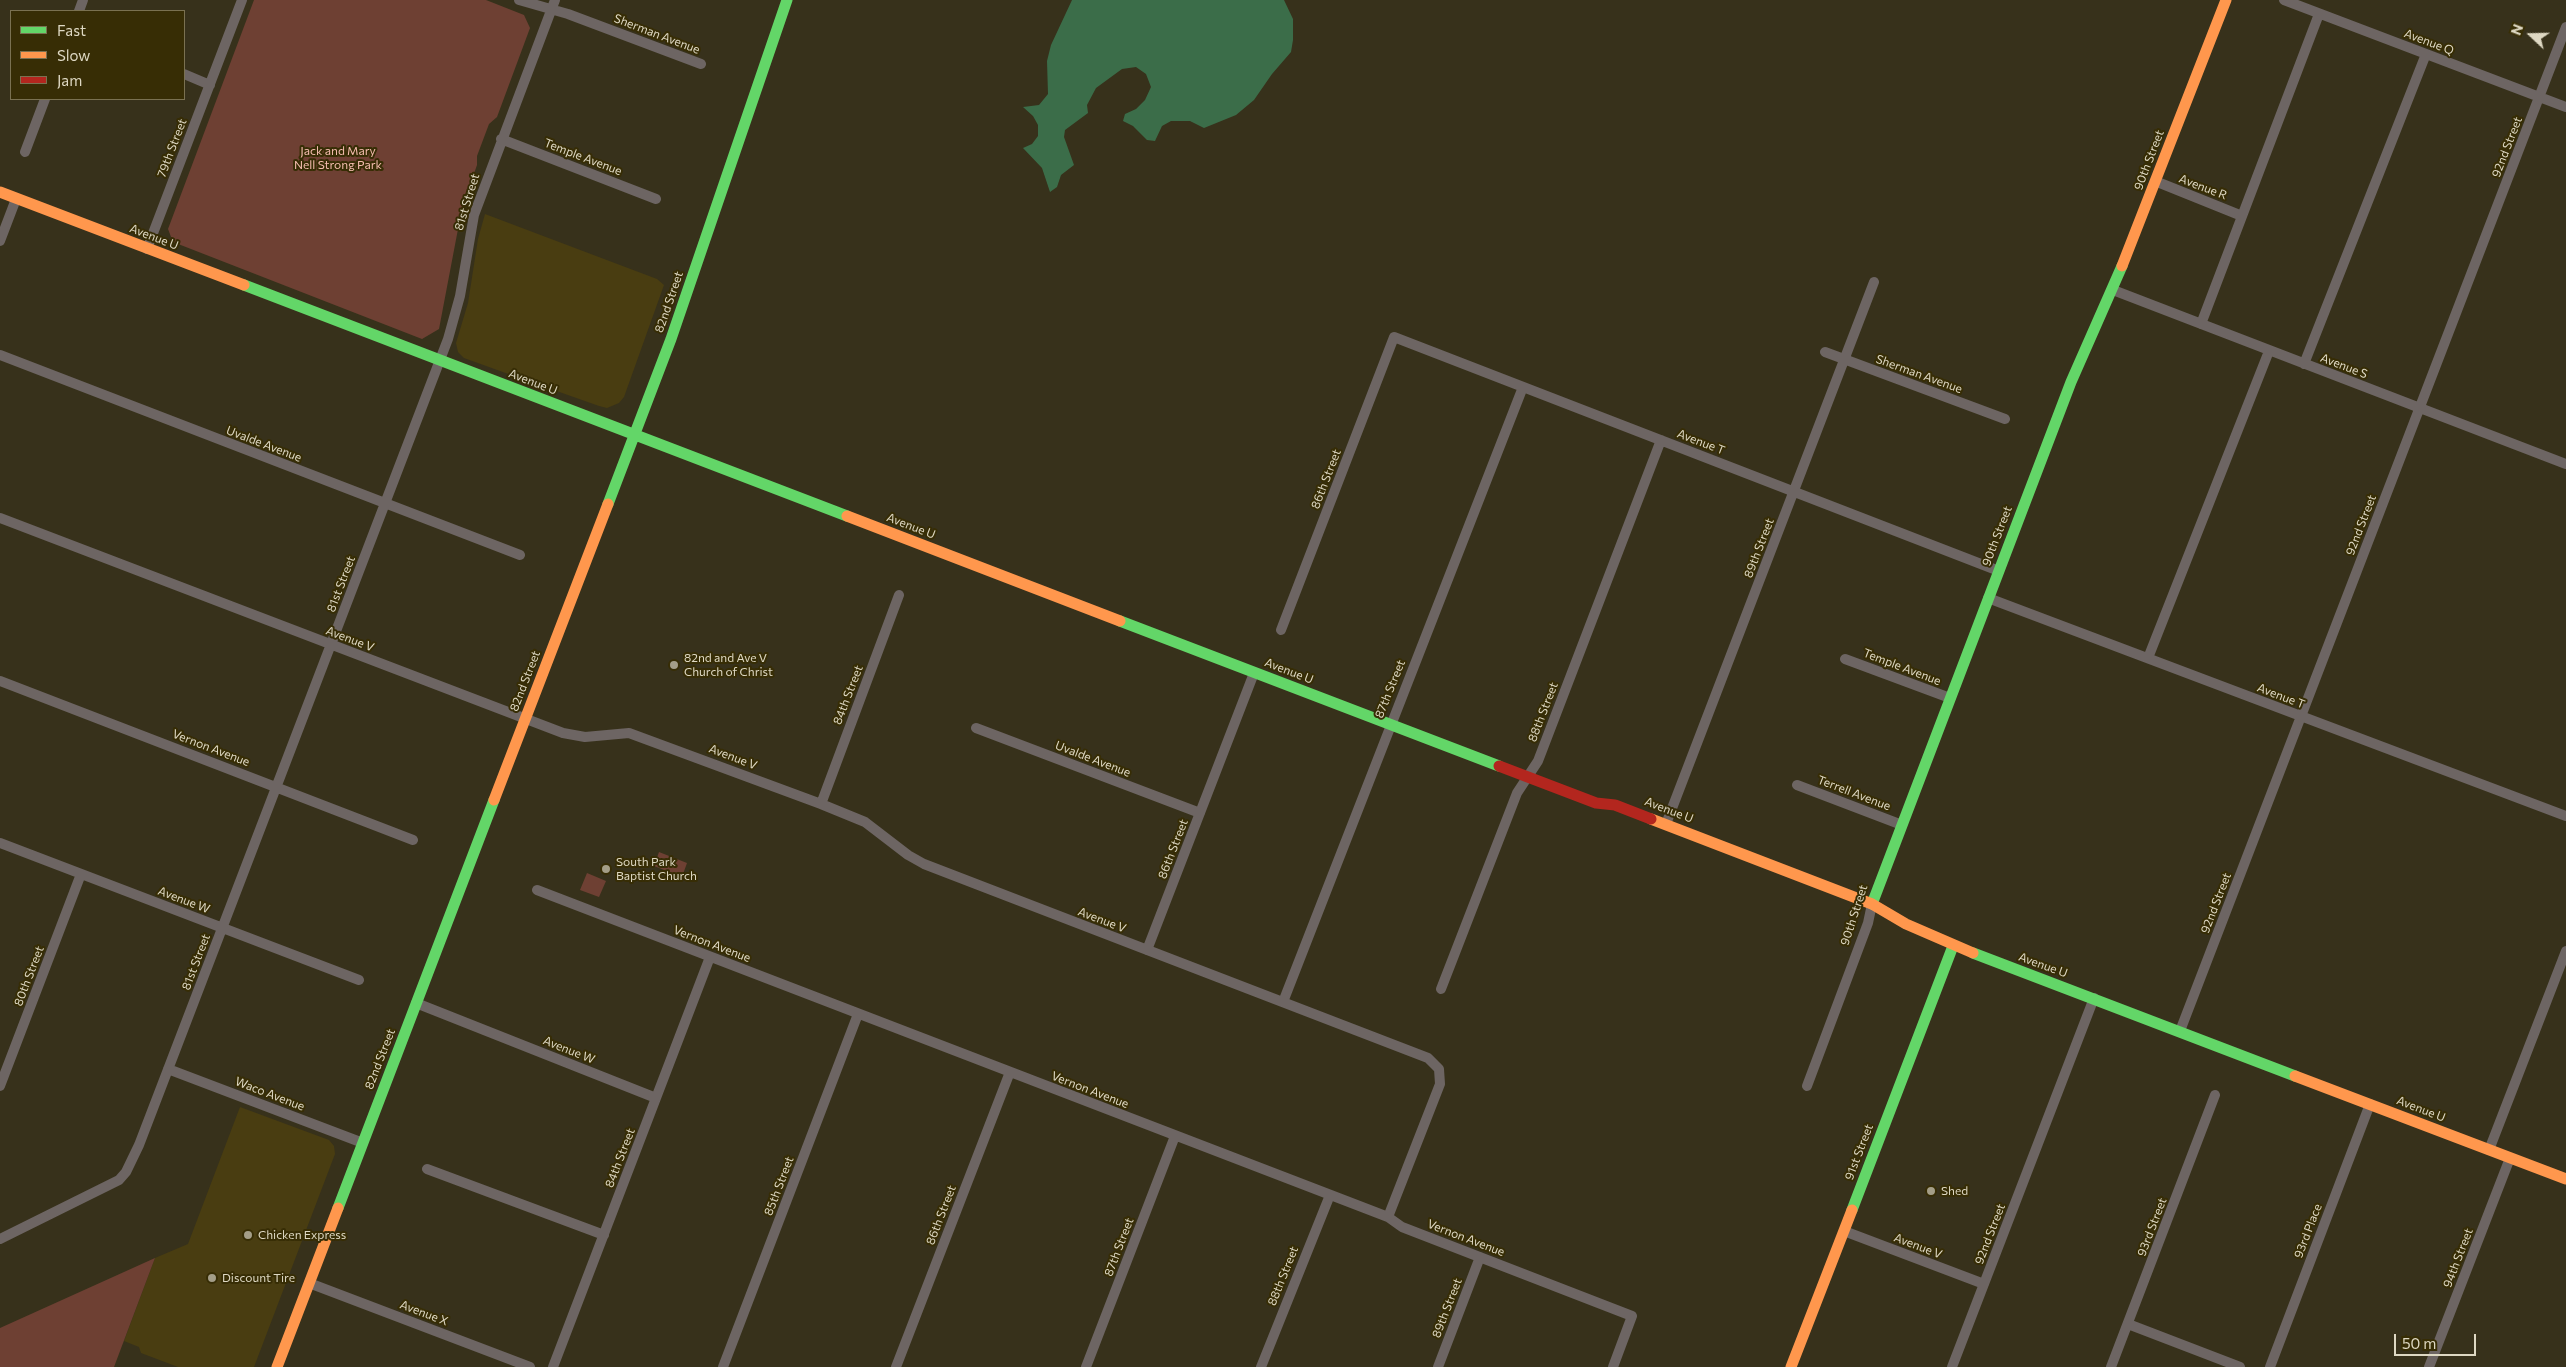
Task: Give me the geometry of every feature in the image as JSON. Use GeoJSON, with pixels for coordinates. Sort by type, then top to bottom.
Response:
{"type":"FeatureCollection","features":[{"type":"Feature","properties":{"kind":"street","name":"79th Street"},"geometry":{"type":"LineString","coordinates":[[147,249],[242,0]]}},
{"type":"Feature","properties":{"kind":"street","name":"Sherman Avenue"},"geometry":{"type":"LineString","coordinates":[[519,0],[553,5],[568,14],[701,64]]}},
{"type":"Feature","properties":{"kind":"street","name":"82nd Street"},"geometry":{"type":"LineString","coordinates":[[277,1367],[634,435],[689,286],[787,0]]}},
{"type":"Feature","properties":{"kind":"street","name":"90th Street"},"geometry":{"type":"LineString","coordinates":[[1807,1086],[1868,923],[1872,904],[2071,382],[2113,290],[2226,0]]}},
{"type":"Feature","properties":{"kind":"street","name":"Avenue Q"},"geometry":{"type":"LineString","coordinates":[[2284,0],[2566,107]]}},
{"type":"Feature","properties":{"kind":"street","name":"81st Street"},"geometry":{"type":"LineString","coordinates":[[0,1239],[119,1180],[126,1172],[223,928],[438,360],[448,339],[460,296],[474,215],[553,5]]}},
{"type":"Feature","properties":{"kind":"street"},"geometry":{"type":"LineString","coordinates":[[2201,324],[2319,14]]}},
{"type":"Feature","properties":{"kind":"street","name":"92nd Street"},"geometry":{"type":"LineString","coordinates":[[2180,1031],[2566,27]]}},
{"type":"Feature","properties":{"kind":"street"},"geometry":{"type":"LineString","coordinates":[[2304,364],[2426,54]]}},
{"type":"Feature","properties":{"kind":"street"},"geometry":{"type":"LineString","coordinates":[[185,74],[210,84]]}},
{"type":"Feature","properties":{"kind":"street"},"geometry":{"type":"LineString","coordinates":[[25,152],[46,100]]}},
{"type":"Feature","properties":{"kind":"street","name":"Temple Avenue"},"geometry":{"type":"LineString","coordinates":[[501,139],[656,199]]}},
{"type":"Feature","properties":{"kind":"street","name":"Avenue R"},"geometry":{"type":"LineString","coordinates":[[2156,181],[2242,216]]}},
{"type":"Feature","properties":{"kind":"street","name":"Avenue U"},"geometry":{"type":"LineString","coordinates":[[0,192],[1527,777],[1596,803],[1615,805],[1666,824],[1872,904],[1906,924],[1953,946],[2566,1179]]}},
{"type":"Feature","properties":{"kind":"street"},"geometry":{"type":"LineString","coordinates":[[0,241],[16,199]]}},
{"type":"Feature","properties":{"kind":"street","name":"89th Street"},"geometry":{"type":"LineString","coordinates":[[1666,824],[1874,282]]}},
{"type":"Feature","properties":{"kind":"street","name":"Avenue S"},"geometry":{"type":"LineString","coordinates":[[2113,290],[2566,464]]}},
{"type":"Feature","properties":{"kind":"street","name":"Avenue T"},"geometry":{"type":"LineString","coordinates":[[1394,337],[1999,570]]}},
{"type":"Feature","properties":{"kind":"street","name":"86th Street"},"geometry":{"type":"LineString","coordinates":[[1281,630],[1394,337]]}},
{"type":"Feature","properties":{"kind":"street"},"geometry":{"type":"LineString","coordinates":[[2148,658],[2268,351]]}},
{"type":"Feature","properties":{"kind":"street","name":"Sherman Avenue"},"geometry":{"type":"LineString","coordinates":[[1825,352],[2005,419]]}},
{"type":"Feature","properties":{"kind":"street","name":"Uvalde Avenue"},"geometry":{"type":"LineString","coordinates":[[0,355],[520,555]]}},
{"type":"Feature","properties":{"kind":"street","name":"87th Street"},"geometry":{"type":"LineString","coordinates":[[1283,1002],[1389,724],[1523,387]]}},
{"type":"Feature","properties":{"kind":"street","name":"88th Street"},"geometry":{"type":"LineString","coordinates":[[1441,989],[1517,793],[1538,761],[1661,440]]}},
{"type":"Feature","properties":{"kind":"street","name":"Avenue V"},"geometry":{"type":"LineString","coordinates":[[0,518],[524,720],[570,736],[586,737],[616,733],[638,736],[821,804],[865,822],[908,855],[924,864],[1428,1058],[1439,1069],[1440,1084],[1388,1218]]}},
{"type":"Feature","properties":{"kind":"street","name":"84th Street"},"geometry":{"type":"LineString","coordinates":[[821,804],[900,595]]}},
{"type":"Feature","properties":{"kind":"street","name":"Avenue T"},"geometry":{"type":"LineString","coordinates":[[1988,598],[2030,616],[2148,658],[2566,816]]}},
{"type":"Feature","properties":{"kind":"street","name":"Temple Avenue"},"geometry":{"type":"LineString","coordinates":[[1845,659],[1950,698]]}},
{"type":"Feature","properties":{"kind":"street","name":"86th Street"},"geometry":{"type":"LineString","coordinates":[[1147,950],[1254,673]]}},
{"type":"Feature","properties":{"kind":"street","name":"Vernon Avenue"},"geometry":{"type":"LineString","coordinates":[[0,681],[413,840]]}},
{"type":"Feature","properties":{"kind":"street","name":"Uvalde Avenue"},"geometry":{"type":"LineString","coordinates":[[976,728],[1200,813]]}},
{"type":"Feature","properties":{"kind":"street","name":"Terrell Avenue"},"geometry":{"type":"LineString","coordinates":[[1797,785],[1902,825]]}},
{"type":"Feature","properties":{"kind":"street","name":"Avenue W"},"geometry":{"type":"LineString","coordinates":[[0,843],[359,980]]}},
{"type":"Feature","properties":{"kind":"street","name":"80th Street"},"geometry":{"type":"LineString","coordinates":[[0,1086],[81,874]]}},
{"type":"Feature","properties":{"kind":"street","name":"Vernon Avenue"},"geometry":{"type":"LineString","coordinates":[[537,890],[1330,1195],[1388,1218],[1402,1227],[1632,1316],[1613,1367]]}},
{"type":"Feature","properties":{"kind":"street","name":"91st Street"},"geometry":{"type":"LineString","coordinates":[[1791,1367],[1953,946]]}},
{"type":"Feature","properties":{"kind":"street"},"geometry":{"type":"LineString","coordinates":[[2490,1150],[2566,951]]}},
{"type":"Feature","properties":{"kind":"street","name":"84th Street"},"geometry":{"type":"LineString","coordinates":[[553,1367],[710,957]]}},
{"type":"Feature","properties":{"kind":"street","name":"92nd Street"},"geometry":{"type":"LineString","coordinates":[[1952,1367],[2094,998]]}},
{"type":"Feature","properties":{"kind":"street","name":"Avenue W"},"geometry":{"type":"LineString","coordinates":[[416,1003],[656,1098]]}},
{"type":"Feature","properties":{"kind":"street","name":"85th Street"},"geometry":{"type":"LineString","coordinates":[[723,1367],[858,1014]]}},
{"type":"Feature","properties":{"kind":"street","name":"Waco Avenue"},"geometry":{"type":"LineString","coordinates":[[168,1069],[363,1143]]}},
{"type":"Feature","properties":{"kind":"street","name":"86th Street"},"geometry":{"type":"LineString","coordinates":[[896,1367],[1010,1072]]}},
{"type":"Feature","properties":{"kind":"street","name":"93rd Street"},"geometry":{"type":"LineString","coordinates":[[2111,1367],[2215,1095]]}},
{"type":"Feature","properties":{"kind":"street","name":"93rd Place"},"geometry":{"type":"LineString","coordinates":[[2270,1367],[2370,1104]]}},
{"type":"Feature","properties":{"kind":"street","name":"87th Street"},"geometry":{"type":"LineString","coordinates":[[1086,1367],[1175,1136]]}},
{"type":"Feature","properties":{"kind":"street","name":"94th Street"},"geometry":{"type":"LineString","coordinates":[[2429,1367],[2510,1158]]}},
{"type":"Feature","properties":{"kind":"street"},"geometry":{"type":"LineString","coordinates":[[427,1169],[604,1235]]}},
{"type":"Feature","properties":{"kind":"street","name":"88th Street"},"geometry":{"type":"LineString","coordinates":[[1261,1367],[1330,1195]]}},
{"type":"Feature","properties":{"kind":"street","name":"Avenue V"},"geometry":{"type":"LineString","coordinates":[[1844,1231],[1984,1284]]}},
{"type":"Feature","properties":{"kind":"street","name":"89th Street"},"geometry":{"type":"LineString","coordinates":[[1438,1367],[1480,1257]]}},
{"type":"Feature","properties":{"kind":"street","name":"Avenue X"},"geometry":{"type":"LineString","coordinates":[[309,1283],[530,1367]]}},
{"type":"Feature","properties":{"kind":"street"},"geometry":{"type":"LineString","coordinates":[[2128,1324],[2240,1367]]}},
{"type":"Feature","properties":{"kind":"shaded area"},"geometry":{"type":"Polygon","coordinates":[[[1072,0],[1284,0],[1293,19],[1291,52],[1272,74],[1254,100],[1236,115],[1204,128],[1190,121],[1171,121],[1162,126],[1155,141],[1147,140],[1133,126],[1123,121],[1125,114],[1136,109],[1145,100],[1151,87],[1146,74],[1136,67],[1122,69],[1096,88],[1087,105],[1088,113],[1065,130],[1064,137],[1074,165],[1061,175],[1057,187],[1050,192],[1042,168],[1023,148],[1032,144],[1038,136],[1038,125],[1033,116],[1023,107],[1039,105],[1048,94],[1047,61],[1051,45],[1072,0]]]}},
{"type":"Feature","properties":{"kind":"shaded area"},"geometry":{"type":"Polygon","coordinates":[[[485,214],[657,279],[664,285],[624,397],[619,403],[607,408],[599,406],[464,358],[458,352],[456,343],[468,303],[478,239],[485,214]]]}},
{"type":"Feature","properties":{"kind":"shaded area"},"geometry":{"type":"Polygon","coordinates":[[[240,1107],[329,1140],[334,1146],[335,1154],[254,1367],[178,1367],[141,1353],[139,1347],[124,1341],[155,1258],[188,1244],[240,1107]]]}},
{"type":"Feature","properties":{"kind":"green space","name":"Jack and Mary Nell Strong Park"},"geometry":{"type":"Polygon","coordinates":[[[254,0],[486,0],[524,15],[530,28],[497,117],[489,124],[477,156],[477,165],[462,208],[439,329],[422,339],[173,242],[168,229],[254,0]]]}},
{"type":"Feature","properties":{"kind":"green space"},"geometry":{"type":"Polygon","coordinates":[[[659,852],[687,863],[682,877],[654,866],[659,852]]]}},
{"type":"Feature","properties":{"kind":"green space"},"geometry":{"type":"Polygon","coordinates":[[[587,873],[606,881],[599,897],[580,890],[587,873]]]}},
{"type":"Feature","properties":{"kind":"green space"},"geometry":{"type":"Polygon","coordinates":[[[155,1258],[114,1367],[0,1367],[0,1328],[155,1258]]]}},
{"type":"Feature","properties":{"kind":"traffic: fast"},"geometry":{"type":"LineString","coordinates":[[608,504],[671,339],[787,0]]}},
{"type":"Feature","properties":{"kind":"traffic: fast"},"geometry":{"type":"LineString","coordinates":[[1872,904],[2071,382],[2122,266]]}},
{"type":"Feature","properties":{"kind":"traffic: fast"},"geometry":{"type":"LineString","coordinates":[[244,285],[847,516]]}},
{"type":"Feature","properties":{"kind":"traffic: fast"},"geometry":{"type":"LineString","coordinates":[[1120,621],[1499,766]]}},
{"type":"Feature","properties":{"kind":"traffic: fast"},"geometry":{"type":"LineString","coordinates":[[338,1208],[494,800]]}},
{"type":"Feature","properties":{"kind":"traffic: fast"},"geometry":{"type":"LineString","coordinates":[[1852,1210],[1953,946]]}},
{"type":"Feature","properties":{"kind":"traffic: fast"},"geometry":{"type":"LineString","coordinates":[[1973,953],[2295,1076]]}},
{"type":"Feature","properties":{"kind":"traffic: slow"},"geometry":{"type":"LineString","coordinates":[[2122,266],[2226,0]]}},
{"type":"Feature","properties":{"kind":"traffic: slow"},"geometry":{"type":"LineString","coordinates":[[0,192],[244,285]]}},
{"type":"Feature","properties":{"kind":"traffic: slow"},"geometry":{"type":"LineString","coordinates":[[494,800],[608,504]]}},
{"type":"Feature","properties":{"kind":"traffic: slow"},"geometry":{"type":"LineString","coordinates":[[847,516],[1120,621]]}},
{"type":"Feature","properties":{"kind":"traffic: slow"},"geometry":{"type":"LineString","coordinates":[[1651,819],[1872,904],[1906,924],[1973,953]]}},
{"type":"Feature","properties":{"kind":"traffic: slow"},"geometry":{"type":"LineString","coordinates":[[2295,1076],[2566,1179]]}},
{"type":"Feature","properties":{"kind":"traffic: slow"},"geometry":{"type":"LineString","coordinates":[[277,1367],[338,1208]]}},
{"type":"Feature","properties":{"kind":"traffic: slow"},"geometry":{"type":"LineString","coordinates":[[1791,1367],[1852,1210]]}},
{"type":"Feature","properties":{"kind":"traffic: jam"},"geometry":{"type":"LineString","coordinates":[[1499,766],[1596,803],[1615,805],[1651,819]]}},
{"type":"Feature","properties":{"kind":"place","name":"82nd and Ave V Church of Christ"},"geometry":{"type":"Point","coordinates":[674,665]}},
{"type":"Feature","properties":{"kind":"place","name":"South Park Baptist Church"},"geometry":{"type":"Point","coordinates":[606,869]}},
{"type":"Feature","properties":{"kind":"place","name":"Shed"},"geometry":{"type":"Point","coordinates":[1931,1191]}},
{"type":"Feature","properties":{"kind":"place","name":"Chicken Express"},"geometry":{"type":"Point","coordinates":[248,1235]}},
{"type":"Feature","properties":{"kind":"place","name":"Discount Tire"},"geometry":{"type":"Point","coordinates":[212,1278]}}]}
